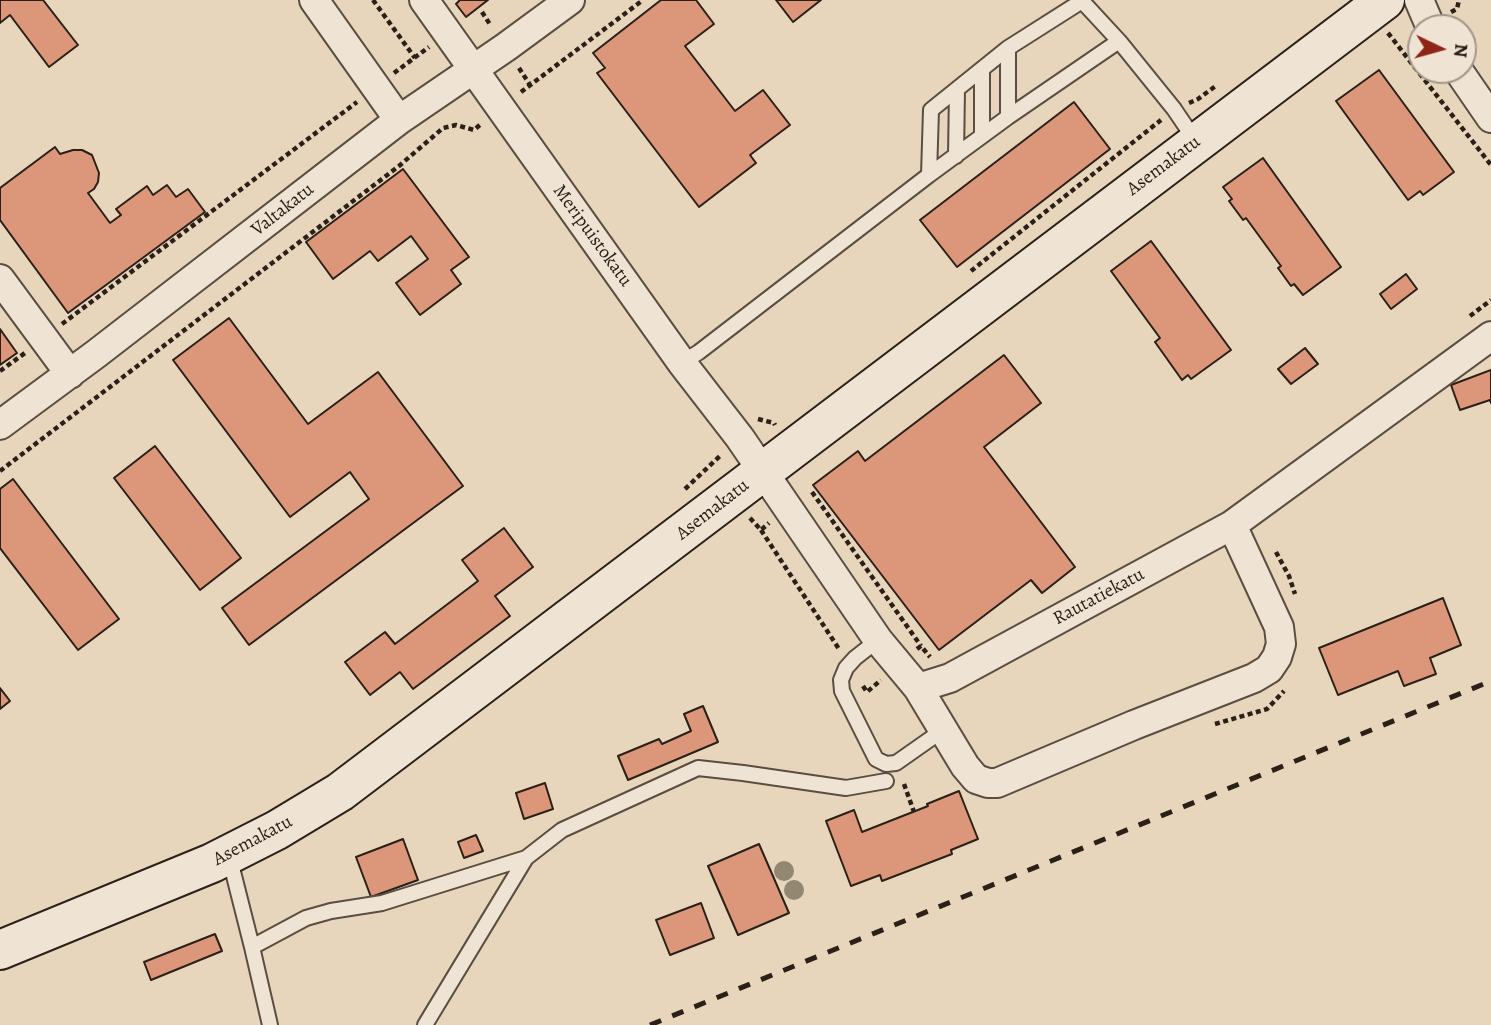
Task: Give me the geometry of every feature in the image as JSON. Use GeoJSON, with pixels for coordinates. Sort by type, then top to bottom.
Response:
{"type":"FeatureCollection","features":[{"type":"Feature","properties":{"kind":"main road","name":"Asemakatu"},"geometry":{"type":"LineString","coordinates":[[0,950],[228,855],[277,830],[340,792],[1196,142],[1386,16]]}},
{"type":"Feature","properties":{"kind":"street"},"geometry":{"type":"LineString","coordinates":[[314,0],[399,120]]}},
{"type":"Feature","properties":{"kind":"street","name":"Meripuistokatu"},"geometry":{"type":"LineString","coordinates":[[424,0],[682,362],[763,470]]}},
{"type":"Feature","properties":{"kind":"street","name":"Valtakatu"},"geometry":{"type":"LineString","coordinates":[[0,425],[399,120],[570,0]]}},
{"type":"Feature","properties":{"kind":"street"},"geometry":{"type":"LineString","coordinates":[[1468,84],[1491,118]]}},
{"type":"Feature","properties":{"kind":"street"},"geometry":{"type":"LineString","coordinates":[[0,279],[70,374]]}},
{"type":"Feature","properties":{"kind":"street","name":"Rautatiekatu"},"geometry":{"type":"LineString","coordinates":[[918,688],[950,678],[1232,525],[1491,336]]}},
{"type":"Feature","properties":{"kind":"street"},"geometry":{"type":"LineString","coordinates":[[763,470],[878,640],[918,688],[965,766],[976,779],[988,783],[998,783],[1254,678],[1269,669],[1281,644],[1279,627],[1232,525]]}},
{"type":"Feature","properties":{"kind":"lane"},"geometry":{"type":"LineString","coordinates":[[929,175],[931,110],[1008,48],[1082,1],[1119,41],[1196,142]]}},
{"type":"Feature","properties":{"kind":"lane"},"geometry":{"type":"LineString","coordinates":[[682,362],[699,352],[982,136],[1119,41]]}},
{"type":"Feature","properties":{"kind":"lane"},"geometry":{"type":"LineString","coordinates":[[1008,48],[1008,117]]}},
{"type":"Feature","properties":{"kind":"lane"},"geometry":{"type":"LineString","coordinates":[[982,69],[982,136]]}},
{"type":"Feature","properties":{"kind":"lane"},"geometry":{"type":"LineString","coordinates":[[956,156],[957,89]]}},
{"type":"Feature","properties":{"kind":"lane"},"geometry":{"type":"LineString","coordinates":[[878,640],[855,658],[846,668],[841,680],[842,691],[876,759],[886,764],[895,763],[943,730]]}},
{"type":"Feature","properties":{"kind":"lane"},"geometry":{"type":"LineString","coordinates":[[253,947],[306,918],[382,903],[526,858],[562,830],[698,768],[846,788],[886,781]]}},
{"type":"Feature","properties":{"kind":"lane"},"geometry":{"type":"LineString","coordinates":[[228,855],[253,947],[270,1025]]}},
{"type":"Feature","properties":{"kind":"lane"},"geometry":{"type":"LineString","coordinates":[[425,1025],[526,858]]}},
{"type":"Feature","properties":{"kind":"path"},"geometry":{"type":"LineString","coordinates":[[373,0],[415,58]]}},
{"type":"Feature","properties":{"kind":"path"},"geometry":{"type":"LineString","coordinates":[[0,471],[399,166],[443,128],[456,125],[474,130],[643,0]]}},
{"type":"Feature","properties":{"kind":"path"},"geometry":{"type":"LineString","coordinates":[[1386,16],[1491,165]]}},
{"type":"Feature","properties":{"kind":"path"},"geometry":{"type":"LineString","coordinates":[[0,371],[447,33]]}},
{"type":"Feature","properties":{"kind":"path"},"geometry":{"type":"LineString","coordinates":[[519,67],[530,85]]}},
{"type":"Feature","properties":{"kind":"path"},"geometry":{"type":"LineString","coordinates":[[962,278],[1174,110],[1198,99],[1220,82]]}},
{"type":"Feature","properties":{"kind":"path"},"geometry":{"type":"LineString","coordinates":[[1469,317],[1491,300]]}},
{"type":"Feature","properties":{"kind":"path"},"geometry":{"type":"LineString","coordinates":[[113,376],[117,381]]}},
{"type":"Feature","properties":{"kind":"path"},"geometry":{"type":"LineString","coordinates":[[681,493],[740,438],[774,423]]}},
{"type":"Feature","properties":{"kind":"path"},"geometry":{"type":"LineString","coordinates":[[808,487],[921,646]]}},
{"type":"Feature","properties":{"kind":"path"},"geometry":{"type":"LineString","coordinates":[[1270,542],[1289,576],[1297,600]]}},
{"type":"Feature","properties":{"kind":"path"},"geometry":{"type":"LineString","coordinates":[[1208,726],[1267,709],[1284,693],[1289,682]]}},
{"type":"Feature","properties":{"kind":"building"},"geometry":{"type":"Polygon","coordinates":[[[0,0],[43,0],[78,45],[49,67],[10,15],[0,23],[0,0]]]}},
{"type":"Feature","properties":{"kind":"building"},"geometry":{"type":"Polygon","coordinates":[[[460,0],[488,0],[466,17],[456,4],[460,0]]]}},
{"type":"Feature","properties":{"kind":"building"},"geometry":{"type":"Polygon","coordinates":[[[661,0],[696,0],[714,24],[685,46],[735,111],[763,90],[790,125],[750,155],[756,163],[699,207],[597,73],[605,68],[593,53],[661,0]]]}},
{"type":"Feature","properties":{"kind":"building"},"geometry":{"type":"Polygon","coordinates":[[[776,0],[821,0],[793,22],[776,0]]]}},
{"type":"Feature","properties":{"kind":"building"},"geometry":{"type":"Polygon","coordinates":[[[1379,70],[1454,172],[1423,195],[1420,191],[1408,200],[1336,101],[1379,70]]]}},
{"type":"Feature","properties":{"kind":"building"},"geometry":{"type":"Polygon","coordinates":[[[1074,102],[1110,149],[957,267],[920,220],[1074,102]]]}},
{"type":"Feature","properties":{"kind":"building"},"geometry":{"type":"Polygon","coordinates":[[[55,147],[60,154],[82,150],[92,155],[99,173],[98,182],[88,193],[110,223],[121,215],[116,209],[147,186],[153,195],[167,185],[176,197],[188,189],[205,212],[68,313],[0,220],[0,188],[55,147]]]}},
{"type":"Feature","properties":{"kind":"building"},"geometry":{"type":"Polygon","coordinates":[[[1263,158],[1341,267],[1303,295],[1294,284],[1291,286],[1278,268],[1281,266],[1246,218],[1243,220],[1229,201],[1232,199],[1223,187],[1263,158]]]}},
{"type":"Feature","properties":{"kind":"building"},"geometry":{"type":"Polygon","coordinates":[[[403,169],[469,257],[451,270],[461,284],[420,315],[396,283],[428,259],[411,236],[378,261],[370,251],[333,279],[306,242],[403,169]]]}},
{"type":"Feature","properties":{"kind":"building"},"geometry":{"type":"Polygon","coordinates":[[[1151,241],[1231,350],[1191,379],[1188,375],[1182,380],[1155,342],[1160,338],[1111,271],[1151,241]]]}},
{"type":"Feature","properties":{"kind":"building"},"geometry":{"type":"Polygon","coordinates":[[[1406,274],[1417,289],[1391,309],[1380,294],[1406,274]]]}},
{"type":"Feature","properties":{"kind":"building"},"geometry":{"type":"Polygon","coordinates":[[[229,318],[308,424],[378,372],[463,486],[249,645],[222,608],[369,499],[350,472],[290,517],[173,360],[229,318]]]}},
{"type":"Feature","properties":{"kind":"building"},"geometry":{"type":"Polygon","coordinates":[[[0,329],[17,353],[0,365],[0,329]]]}},
{"type":"Feature","properties":{"kind":"building"},"geometry":{"type":"Polygon","coordinates":[[[1305,348],[1318,364],[1291,384],[1278,369],[1305,348]]]}},
{"type":"Feature","properties":{"kind":"building"},"geometry":{"type":"Polygon","coordinates":[[[1004,355],[1041,403],[984,447],[1075,567],[1042,593],[1031,580],[939,650],[813,485],[858,451],[865,461],[1004,355]]]}},
{"type":"Feature","properties":{"kind":"building"},"geometry":{"type":"Polygon","coordinates":[[[1491,370],[1491,403],[1490,400],[1460,410],[1451,385],[1491,370]]]}},
{"type":"Feature","properties":{"kind":"building"},"geometry":{"type":"Polygon","coordinates":[[[155,446],[241,558],[200,590],[114,478],[155,446]]]}},
{"type":"Feature","properties":{"kind":"building"},"geometry":{"type":"Polygon","coordinates":[[[13,479],[119,619],[78,650],[0,548],[0,489],[13,479]]]}},
{"type":"Feature","properties":{"kind":"building"},"geometry":{"type":"Polygon","coordinates":[[[504,528],[533,567],[495,596],[510,616],[413,689],[400,672],[370,695],[345,662],[385,632],[395,644],[478,581],[462,560],[504,528]]]}},
{"type":"Feature","properties":{"kind":"building"},"geometry":{"type":"Polygon","coordinates":[[[1443,598],[1461,645],[1430,658],[1436,674],[1404,686],[1398,671],[1338,695],[1319,648],[1443,598]]]}},
{"type":"Feature","properties":{"kind":"building"},"geometry":{"type":"Polygon","coordinates":[[[0,688],[10,701],[0,709],[0,688]]]}},
{"type":"Feature","properties":{"kind":"building"},"geometry":{"type":"Polygon","coordinates":[[[703,706],[718,742],[628,780],[618,756],[659,739],[662,744],[691,731],[684,714],[703,706]]]}},
{"type":"Feature","properties":{"kind":"building"},"geometry":{"type":"Polygon","coordinates":[[[545,783],[553,809],[524,819],[516,793],[545,783]]]}},
{"type":"Feature","properties":{"kind":"building"},"geometry":{"type":"Polygon","coordinates":[[[959,791],[978,839],[951,850],[952,854],[882,881],[880,875],[851,886],[826,821],[854,810],[862,832],[959,791]]]}},
{"type":"Feature","properties":{"kind":"building"},"geometry":{"type":"Polygon","coordinates":[[[476,835],[483,851],[464,858],[458,842],[476,835]]]}},
{"type":"Feature","properties":{"kind":"building"},"geometry":{"type":"Polygon","coordinates":[[[403,839],[418,880],[371,897],[356,857],[403,839]]]}},
{"type":"Feature","properties":{"kind":"building"},"geometry":{"type":"Polygon","coordinates":[[[759,844],[789,913],[738,935],[708,866],[759,844]]]}},
{"type":"Feature","properties":{"kind":"building"},"geometry":{"type":"Polygon","coordinates":[[[701,903],[714,938],[670,955],[656,920],[701,903]]]}},
{"type":"Feature","properties":{"kind":"building"},"geometry":{"type":"Polygon","coordinates":[[[215,934],[222,951],[151,980],[144,962],[215,934]]]}},
{"type":"Feature","properties":{"kind":"railway"},"geometry":{"type":"LineString","coordinates":[[650,1025],[1491,681]]}}]}
